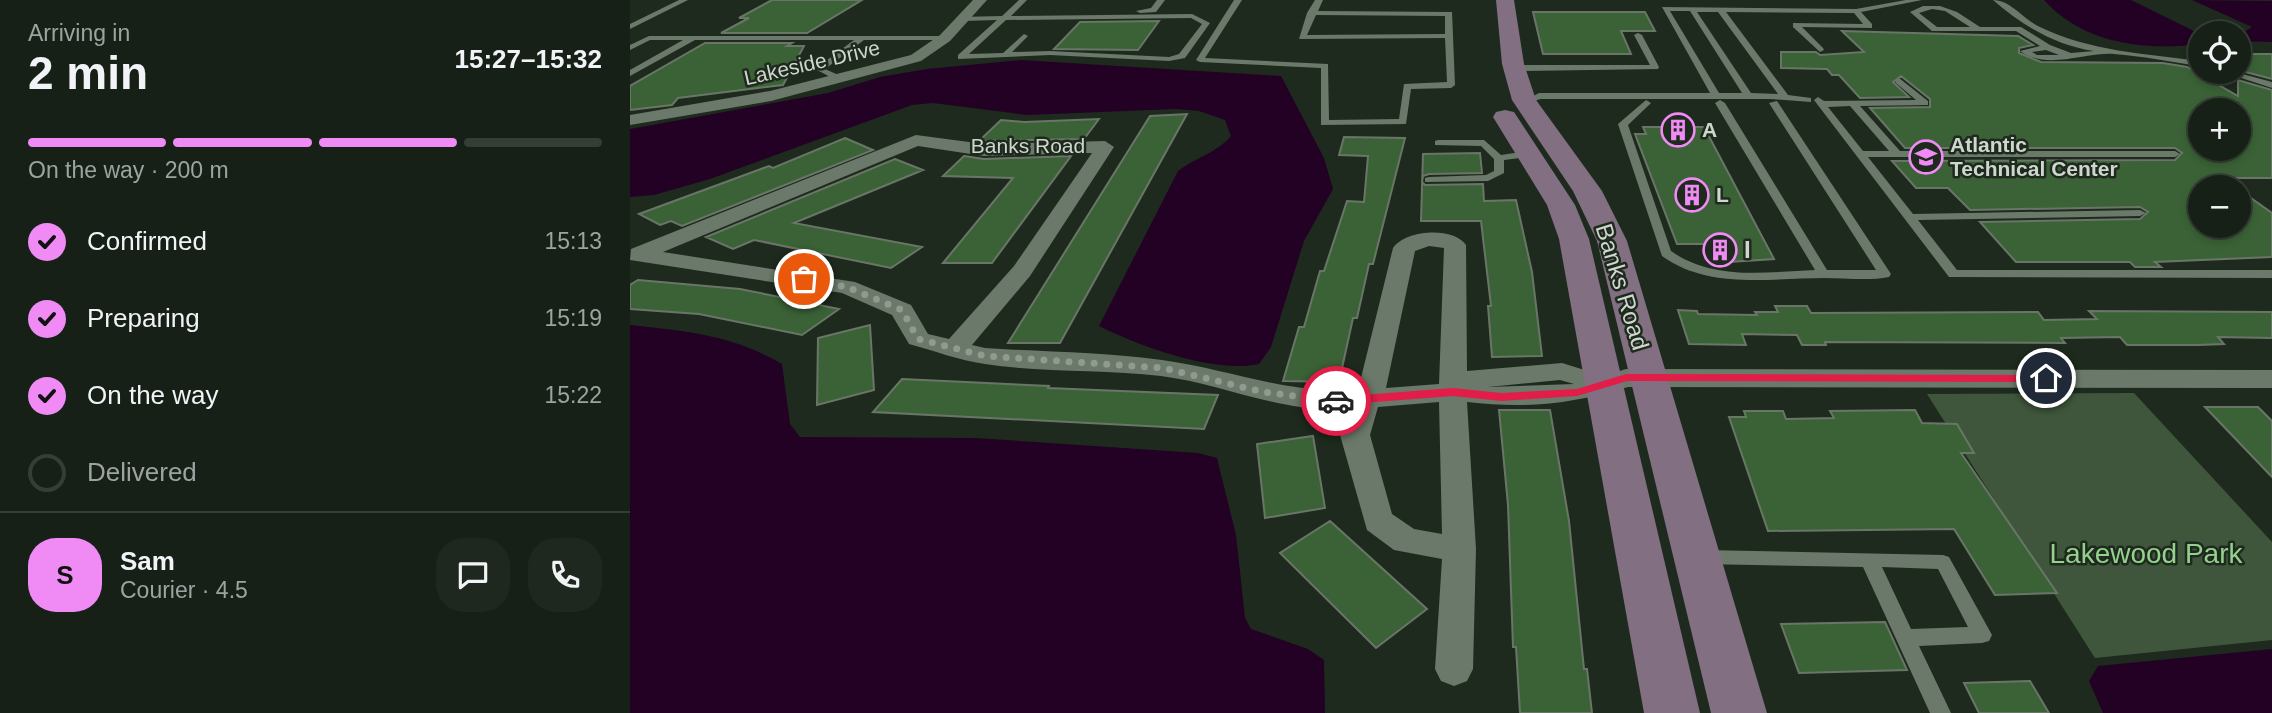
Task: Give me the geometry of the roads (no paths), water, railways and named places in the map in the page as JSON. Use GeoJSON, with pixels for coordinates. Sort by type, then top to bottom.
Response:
{"type":"FeatureCollection","features":[{"type":"Feature","properties":{"kind":"street","name":"Lakeside Drive"},"geometry":{"type":"LineString","coordinates":[[630,120],[771,96],[916,58],[945,38],[980,0]]}},
{"type":"Feature","properties":{"kind":"street","name":"Banks Road"},"geometry":{"type":"LineString","coordinates":[[1485,0],[1509,82],[1524,100],[1537,124],[1578,175],[1612,242],[1626,380],[1672,713]]}},
{"type":"Feature","properties":{"kind":"street","name":"Banks Road"},"geometry":{"type":"LineString","coordinates":[[1505,0],[1509,82],[1507,121],[1514,156],[1561,205],[1626,380],[1697,556],[1740,713]]}},
{"type":"Feature","properties":{"kind":"street","name":"Banks Road"},"geometry":{"type":"LineString","coordinates":[[633,255],[916,139],[984,150],[1083,145],[1105,147],[1022,271],[953,350]]}},
{"type":"Feature","properties":{"kind":"street"},"geometry":{"type":"LineString","coordinates":[[1454,669],[1459,549],[1453,392],[1455,245],[1445,241],[1418,241],[1404,247],[1368,399],[1357,422],[1356,435],[1378,521],[1406,541],[1459,549]]}},
{"type":"Feature","properties":{"kind":"street","name":"Banks Road"},"geometry":{"type":"LineString","coordinates":[[633,255],[847,287],[902,310],[918,339],[953,350],[985,356],[1163,368],[1263,392],[1324,402],[1453,392],[1501,397],[1587,392],[1626,380]]}},
{"type":"Feature","properties":{"kind":"street"},"geometry":{"type":"LineString","coordinates":[[1626,380],[2272,379]]}},
{"type":"Feature","properties":{"kind":"lane"},"geometry":{"type":"LineString","coordinates":[[630,27],[684,0]]}},
{"type":"Feature","properties":{"kind":"lane"},"geometry":{"type":"LineString","coordinates":[[1007,15],[1192,16],[1206,23],[1182,57],[1170,59],[1006,54],[961,57],[1023,0]]}},
{"type":"Feature","properties":{"kind":"lane"},"geometry":{"type":"LineString","coordinates":[[963,19],[1153,10],[1161,0]]}},
{"type":"Feature","properties":{"kind":"lane"},"geometry":{"type":"LineString","coordinates":[[1238,0],[1200,61],[1325,66],[1324,123],[1403,122],[1407,86],[1451,85],[1449,0]]}},
{"type":"Feature","properties":{"kind":"lane"},"geometry":{"type":"LineString","coordinates":[[1319,0],[1302,37],[1449,36]]}},
{"type":"Feature","properties":{"kind":"lane"},"geometry":{"type":"LineString","coordinates":[[1350,13],[1353,0]]}},
{"type":"Feature","properties":{"kind":"lane"},"geometry":{"type":"LineString","coordinates":[[1381,13],[1385,0]]}},
{"type":"Feature","properties":{"kind":"lane"},"geometry":{"type":"LineString","coordinates":[[1823,274],[1665,9],[1856,11],[1918,0]]}},
{"type":"Feature","properties":{"kind":"lane"},"geometry":{"type":"LineString","coordinates":[[1997,0],[2035,29],[2095,50],[2188,62]]}},
{"type":"Feature","properties":{"kind":"lane"},"geometry":{"type":"LineString","coordinates":[[2012,0],[2041,26],[2095,50]]}},
{"type":"Feature","properties":{"kind":"lane"},"geometry":{"type":"LineString","coordinates":[[1977,28],[1949,8],[1926,7],[1914,12],[1935,29],[2025,31],[2046,47],[2070,56]]}},
{"type":"Feature","properties":{"kind":"lane"},"geometry":{"type":"LineString","coordinates":[[1692,9],[1748,96]]}},
{"type":"Feature","properties":{"kind":"lane"},"geometry":{"type":"LineString","coordinates":[[1646,103],[1623,124],[1666,253],[1672,259],[1706,274],[1885,274],[1720,9]]}},
{"type":"Feature","properties":{"kind":"lane"},"geometry":{"type":"LineString","coordinates":[[1820,50],[1796,25],[1869,26],[1856,11]]}},
{"type":"Feature","properties":{"kind":"lane"},"geometry":{"type":"LineString","coordinates":[[1311,13],[1449,14]]}},
{"type":"Feature","properties":{"kind":"lane"},"geometry":{"type":"LineString","coordinates":[[630,19],[645,19]]}},
{"type":"Feature","properties":{"kind":"lane"},"geometry":{"type":"LineString","coordinates":[[1509,82],[1655,67],[1638,35]]}},
{"type":"Feature","properties":{"kind":"lane"},"geometry":{"type":"LineString","coordinates":[[1006,54],[1024,36]]}},
{"type":"Feature","properties":{"kind":"lane"},"geometry":{"type":"LineString","coordinates":[[630,48],[649,38],[945,38]]}},
{"type":"Feature","properties":{"kind":"lane"},"geometry":{"type":"LineString","coordinates":[[630,73],[693,38]]}},
{"type":"Feature","properties":{"kind":"lane"},"geometry":{"type":"LineString","coordinates":[[840,79],[819,69],[862,38]]}},
{"type":"Feature","properties":{"kind":"lane"},"geometry":{"type":"LineString","coordinates":[[2046,47],[2024,51],[2041,58],[2107,52]]}},
{"type":"Feature","properties":{"kind":"lane"},"geometry":{"type":"LineString","coordinates":[[2251,78],[2272,78]]}},
{"type":"Feature","properties":{"kind":"lane"},"geometry":{"type":"LineString","coordinates":[[2251,79],[2272,85]]}},
{"type":"Feature","properties":{"kind":"lane"},"geometry":{"type":"LineString","coordinates":[[1509,82],[1539,96],[1718,100],[1748,96],[1852,103],[1925,103],[1899,80]]}},
{"type":"Feature","properties":{"kind":"lane"},"geometry":{"type":"LineString","coordinates":[[1815,101],[1861,154],[1954,274],[2272,274]]}},
{"type":"Feature","properties":{"kind":"lane"},"geometry":{"type":"LineString","coordinates":[[1852,103],[1897,154]]}},
{"type":"Feature","properties":{"kind":"lane"},"geometry":{"type":"LineString","coordinates":[[1429,180],[1488,178],[1499,173],[1514,156],[1484,142],[1437,143]]}},
{"type":"Feature","properties":{"kind":"lane"},"geometry":{"type":"LineString","coordinates":[[1861,154],[2175,154]]}},
{"type":"Feature","properties":{"kind":"lane"},"geometry":{"type":"LineString","coordinates":[[1910,217],[2140,213]]}},
{"type":"Feature","properties":{"kind":"lane"},"geometry":{"type":"LineString","coordinates":[[1697,556],[1943,562],[1982,635],[1907,638]]}},
{"type":"Feature","properties":{"kind":"lane"},"geometry":{"type":"LineString","coordinates":[[1868,561],[1941,713]]}},
{"type":"Feature","properties":{"kind":"place","name":"A"},"geometry":{"type":"Point","coordinates":[1678,130]}},
{"type":"Feature","properties":{"kind":"place","name":"Atlantic Technical Center"},"geometry":{"type":"Point","coordinates":[1926,157]}},
{"type":"Feature","properties":{"kind":"place","name":"L"},"geometry":{"type":"Point","coordinates":[1692,195]}},
{"type":"Feature","properties":{"kind":"place","name":"I"},"geometry":{"type":"Point","coordinates":[1720,250]}},
{"type":"Feature","properties":{"kind":"park label","name":"Lakewood Park"},"geometry":{"type":"Point","coordinates":[2146,553]}}]}
